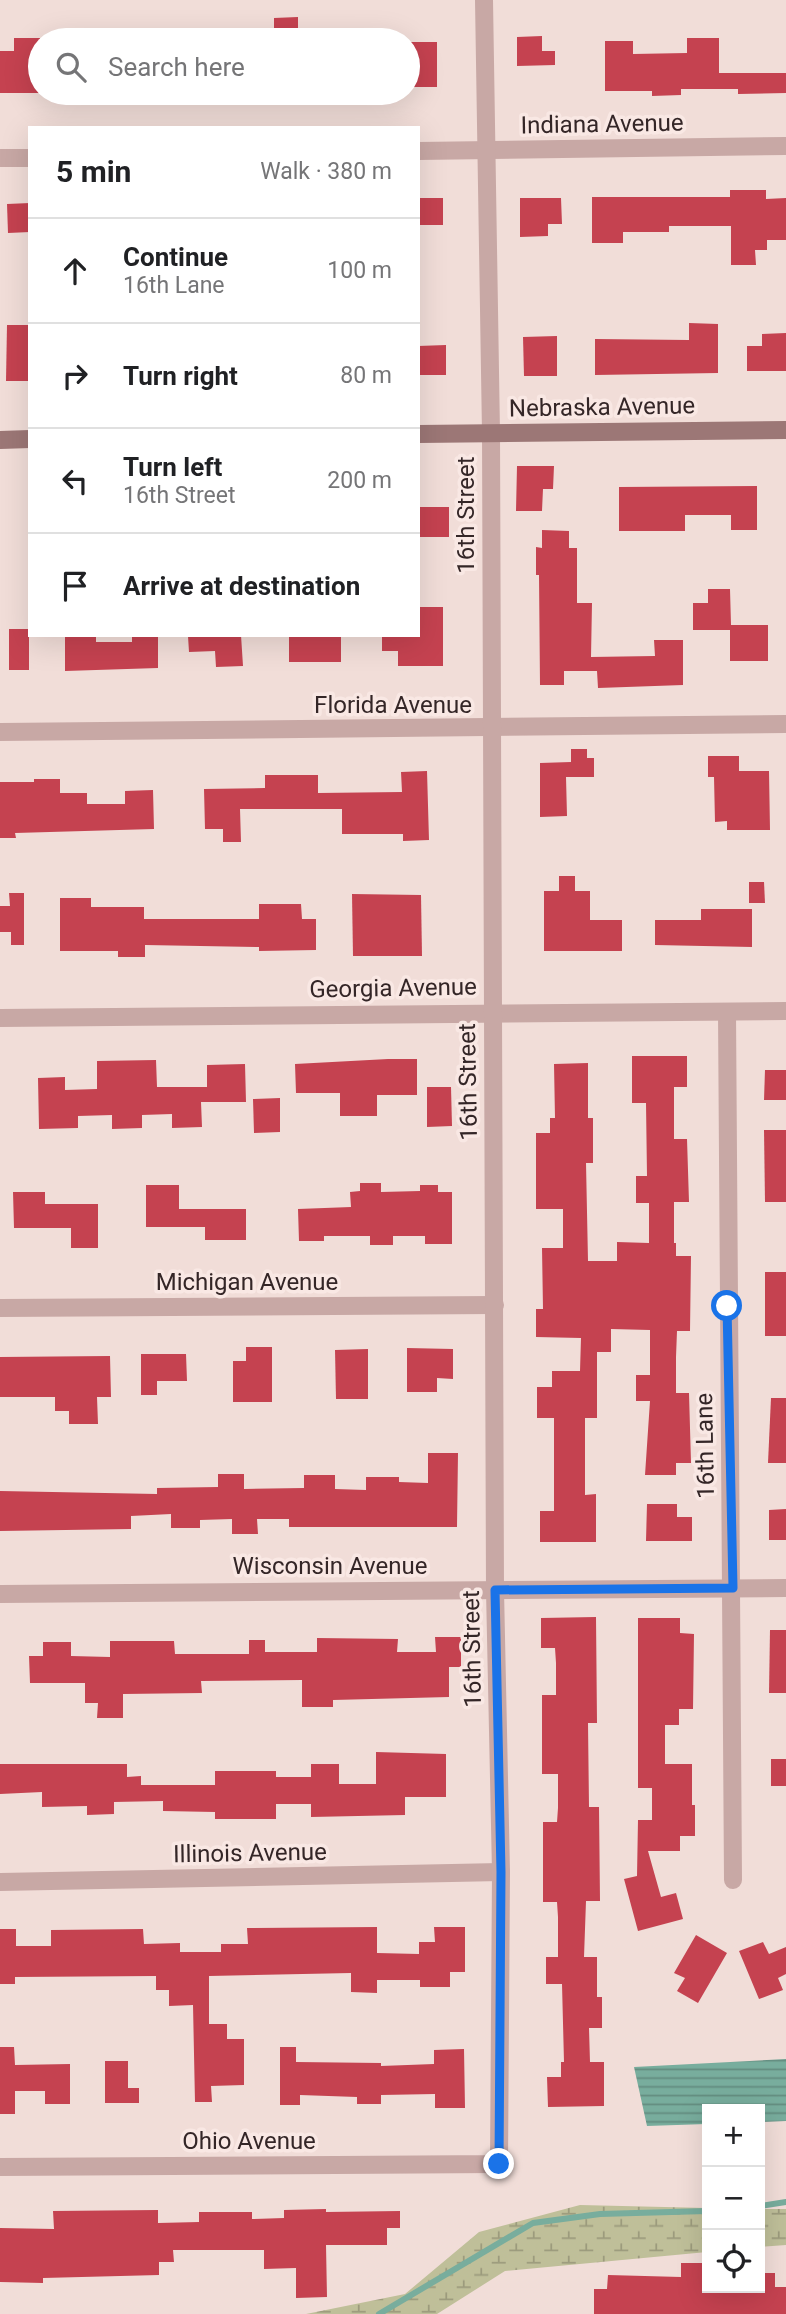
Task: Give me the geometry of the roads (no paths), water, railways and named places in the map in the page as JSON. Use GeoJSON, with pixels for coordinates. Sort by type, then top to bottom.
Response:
{"type":"FeatureCollection","features":[{"type":"Feature","properties":{"kind":"main road","name":"Nebraska Avenue"},"geometry":{"type":"LineString","coordinates":[[420,434],[786,429]]}},
{"type":"Feature","properties":{"kind":"main road"},"geometry":{"type":"LineString","coordinates":[[0,440],[28,439]]}},
{"type":"Feature","properties":{"kind":"street","name":"16th Street"},"geometry":{"type":"LineString","coordinates":[[484,0],[491,433],[495,1590],[501,1872],[499,2164]]}},
{"type":"Feature","properties":{"kind":"street","name":"Indiana Avenue"},"geometry":{"type":"LineString","coordinates":[[420,151],[786,146]]}},
{"type":"Feature","properties":{"kind":"street"},"geometry":{"type":"LineString","coordinates":[[0,158],[28,158]]}},
{"type":"Feature","properties":{"kind":"street","name":"Florida Avenue"},"geometry":{"type":"LineString","coordinates":[[0,732],[786,724]]}},
{"type":"Feature","properties":{"kind":"street","name":"Georgia Avenue"},"geometry":{"type":"LineString","coordinates":[[0,1018],[786,1011]]}},
{"type":"Feature","properties":{"kind":"street","name":"16th Lane"},"geometry":{"type":"LineString","coordinates":[[727,1012],[733,1880]]}},
{"type":"Feature","properties":{"kind":"street","name":"Michigan Avenue"},"geometry":{"type":"LineString","coordinates":[[0,1308],[495,1305]]}},
{"type":"Feature","properties":{"kind":"street","name":"Wisconsin Avenue"},"geometry":{"type":"LineString","coordinates":[[0,1594],[786,1588]]}},
{"type":"Feature","properties":{"kind":"street","name":"Illinois Avenue"},"geometry":{"type":"LineString","coordinates":[[0,1882],[501,1872]]}},
{"type":"Feature","properties":{"kind":"street","name":"Ohio Avenue"},"geometry":{"type":"LineString","coordinates":[[0,2167],[499,2164]]}},
{"type":"Feature","properties":{"kind":"waterway"},"geometry":{"type":"LineString","coordinates":[[765,2205],[786,2202]]}},
{"type":"Feature","properties":{"kind":"waterway"},"geometry":{"type":"LineString","coordinates":[[379,2314],[533,2223],[600,2214],[702,2211]]}}]}
